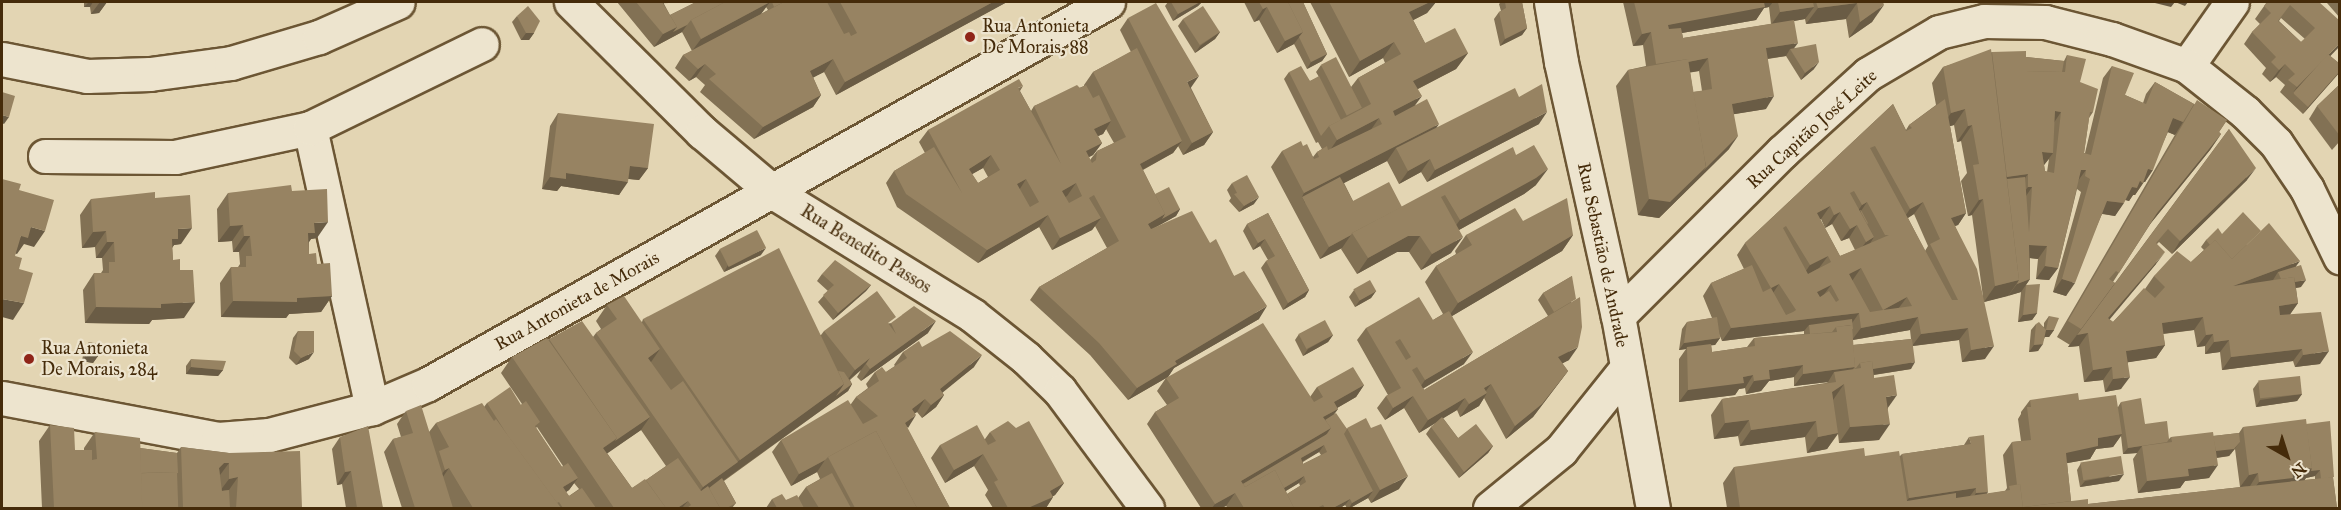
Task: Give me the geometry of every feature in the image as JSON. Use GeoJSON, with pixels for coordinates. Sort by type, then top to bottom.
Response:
{"type":"FeatureCollection","features":[{"type":"Feature","properties":{"kind":"street"},"geometry":{"type":"LineString","coordinates":[[2,59],[87,76],[150,74],[231,63],[319,38],[398,2]]}},
{"type":"Feature","properties":{"kind":"street","name":"Rua Benedito Passos"},"geometry":{"type":"LineString","coordinates":[[571,2],[702,132],[773,192],[972,315],[1026,358],[1060,390],[1147,508]]}},
{"type":"Feature","properties":{"kind":"street","name":"Rua Antonieta de Morais"},"geometry":{"type":"LineString","coordinates":[[2,398],[218,439],[269,435],[372,408],[428,384],[1108,2]]}},
{"type":"Feature","properties":{"kind":"street","name":"Rua Sebastião de Andrade"},"geometry":{"type":"LineString","coordinates":[[1551,2],[1561,62],[1618,316],[1653,508]]}},
{"type":"Feature","properties":{"kind":"street"},"geometry":{"type":"LineString","coordinates":[[2187,66],[2232,2]]}},
{"type":"Feature","properties":{"kind":"street","name":"Rua Capitão José Leite"},"geometry":{"type":"LineString","coordinates":[[1618,316],[1782,152],[1868,74],[1939,32],[1984,21],[2045,22],[2112,39],[2187,66],[2245,112],[2276,143],[2307,189],[2340,257]]}},
{"type":"Feature","properties":{"kind":"street"},"geometry":{"type":"LineString","coordinates":[[45,156],[175,157],[310,128],[482,44]]}},
{"type":"Feature","properties":{"kind":"street"},"geometry":{"type":"LineString","coordinates":[[310,128],[372,408]]}},
{"type":"Feature","properties":{"kind":"street"},"geometry":{"type":"LineString","coordinates":[[1490,508],[1561,450],[1626,369]]}},
{"type":"Feature","properties":{"kind":"building"},"geometry":{"type":"Polygon","coordinates":[[[636,2],[662,2],[677,27],[663,34],[636,2]]]}},
{"type":"Feature","properties":{"kind":"building"},"geometry":{"type":"Polygon","coordinates":[[[696,2],[725,2],[673,32],[677,27],[670,15],[696,2]]]}},
{"type":"Feature","properties":{"kind":"building"},"geometry":{"type":"Polygon","coordinates":[[[725,2],[770,2],[701,39],[691,20],[725,2]]]}},
{"type":"Feature","properties":{"kind":"building"},"geometry":{"type":"Polygon","coordinates":[[[772,2],[784,2],[774,7],[772,2]]]}},
{"type":"Feature","properties":{"kind":"building"},"geometry":{"type":"Polygon","coordinates":[[[784,2],[827,2],[844,34],[849,32],[851,36],[857,33],[840,2],[993,2],[845,82],[833,59],[810,71],[821,95],[763,127],[709,79],[716,74],[705,64],[698,69],[683,55],[784,2]]]}},
{"type":"Feature","properties":{"kind":"building"},"geometry":{"type":"Polygon","coordinates":[[[1171,2],[1200,2],[1178,14],[1171,2]]]}},
{"type":"Feature","properties":{"kind":"building"},"geometry":{"type":"Polygon","coordinates":[[[1259,2],[1288,2],[1303,32],[1285,41],[1267,7],[1263,9],[1259,2]]]}},
{"type":"Feature","properties":{"kind":"building"},"geometry":{"type":"Polygon","coordinates":[[[1288,2],[1303,2],[1327,54],[1311,62],[1299,37],[1303,32],[1288,2]]]}},
{"type":"Feature","properties":{"kind":"building"},"geometry":{"type":"Polygon","coordinates":[[[1329,2],[1430,2],[1409,12],[1425,43],[1455,28],[1468,53],[1413,81],[1422,96],[1393,111],[1395,116],[1427,99],[1439,124],[1304,193],[1282,151],[1301,141],[1303,146],[1307,144],[1314,159],[1319,157],[1317,152],[1327,146],[1328,150],[1382,124],[1379,118],[1337,140],[1329,126],[1371,104],[1358,78],[1401,54],[1394,42],[1360,61],[1329,2]]]}},
{"type":"Feature","properties":{"kind":"building"},"geometry":{"type":"Polygon","coordinates":[[[1505,2],[1522,2],[1527,28],[1505,39],[1499,12],[1506,8],[1505,2]]]}},
{"type":"Feature","properties":{"kind":"building"},"geometry":{"type":"Polygon","coordinates":[[[1634,2],[1764,2],[1765,7],[1668,25],[1669,29],[1681,28],[1683,38],[1794,20],[1798,43],[1766,48],[1774,96],[1732,104],[1738,136],[1703,171],[1706,167],[1693,92],[1712,89],[1708,58],[1656,64],[1651,32],[1642,34],[1634,2]]]}},
{"type":"Feature","properties":{"kind":"building"},"geometry":{"type":"Polygon","coordinates":[[[1778,2],[1813,2],[1814,7],[1780,12],[1778,2]]]}},
{"type":"Feature","properties":{"kind":"building"},"geometry":{"type":"Polygon","coordinates":[[[1816,2],[1883,2],[1884,5],[1860,22],[1857,3],[1818,8],[1816,2]]]}},
{"type":"Feature","properties":{"kind":"building"},"geometry":{"type":"Polygon","coordinates":[[[2267,2],[2319,2],[2340,21],[2340,43],[2297,87],[2288,80],[2295,74],[2285,64],[2279,70],[2271,62],[2276,57],[2252,32],[2271,13],[2264,6],[2267,2]],[[2290,5],[2278,21],[2301,42],[2315,28],[2290,5]]]}},
{"type":"Feature","properties":{"kind":"building"},"geometry":{"type":"Polygon","coordinates":[[[1156,3],[1199,76],[1187,82],[1213,132],[1192,143],[1128,18],[1156,3]]]}},
{"type":"Feature","properties":{"kind":"building"},"geometry":{"type":"Polygon","coordinates":[[[528,6],[540,21],[534,33],[526,33],[517,16],[528,6]]]}},
{"type":"Feature","properties":{"kind":"building"},"geometry":{"type":"Polygon","coordinates":[[[1203,6],[1220,32],[1200,45],[1183,19],[1203,6]]]}},
{"type":"Feature","properties":{"kind":"building"},"geometry":{"type":"Polygon","coordinates":[[[1816,44],[1819,62],[1805,73],[1790,49],[1816,44]]]}},
{"type":"Feature","properties":{"kind":"building"},"geometry":{"type":"Polygon","coordinates":[[[1137,48],[1182,141],[1140,164],[1165,214],[1148,224],[1151,229],[1192,211],[1210,243],[1216,239],[1234,276],[1244,271],[1267,306],[1175,361],[1177,364],[1137,388],[1099,343],[1039,287],[1119,241],[1094,195],[1089,198],[1101,218],[1060,238],[1048,215],[987,250],[906,194],[894,171],[934,147],[962,193],[928,130],[1019,79],[1023,86],[1018,88],[1061,164],[1034,106],[1077,85],[1080,88],[1086,85],[1093,98],[1099,95],[1111,121],[1094,129],[1102,143],[1086,151],[1092,163],[1096,160],[1097,151],[1126,137],[1093,72],[1137,48]],[[991,155],[969,169],[978,183],[1000,170],[991,155]],[[1026,179],[1017,184],[1030,207],[1039,202],[1026,179]],[[1076,183],[1062,191],[1069,203],[1082,196],[1076,183]]]}},
{"type":"Feature","properties":{"kind":"building"},"geometry":{"type":"Polygon","coordinates":[[[1991,49],[2019,280],[1995,286],[1983,199],[1979,200],[1973,165],[1979,164],[1972,125],[1968,126],[1965,109],[1951,113],[1943,67],[1991,49]]]}},
{"type":"Feature","properties":{"kind":"building"},"geometry":{"type":"Polygon","coordinates":[[[2026,51],[2026,71],[2065,72],[2067,55],[2086,59],[2080,82],[2098,89],[2093,112],[2090,112],[2084,153],[2091,155],[2112,66],[2134,73],[2125,95],[2146,104],[2155,82],[2194,104],[2183,122],[2173,118],[2153,170],[2148,169],[2143,183],[2140,181],[2137,188],[2132,187],[2124,203],[2107,201],[2075,283],[2062,279],[2090,179],[2085,176],[2086,170],[2081,170],[2058,268],[2045,266],[2047,246],[2029,245],[2030,279],[2017,284],[2019,280],[2007,179],[2025,177],[2029,232],[2032,187],[2028,187],[2028,174],[2007,177],[1992,52],[2026,51]],[[2055,111],[2053,153],[2042,152],[2045,171],[2054,173],[2061,112],[2055,111]]]}},
{"type":"Feature","properties":{"kind":"building"},"geometry":{"type":"Polygon","coordinates":[[[2328,54],[2340,64],[2340,71],[2308,107],[2293,93],[2328,54]]]}},
{"type":"Feature","properties":{"kind":"building"},"geometry":{"type":"Polygon","coordinates":[[[1336,57],[1362,108],[1347,116],[1321,65],[1336,57]]]}},
{"type":"Feature","properties":{"kind":"building"},"geometry":{"type":"Polygon","coordinates":[[[2026,57],[2064,61],[2062,72],[2026,71],[2026,57]]]}},
{"type":"Feature","properties":{"kind":"building"},"geometry":{"type":"Polygon","coordinates":[[[1688,59],[1706,167],[1670,202],[1649,199],[1628,70],[1688,59]]]}},
{"type":"Feature","properties":{"kind":"building"},"geometry":{"type":"Polygon","coordinates":[[[1301,66],[1310,81],[1319,76],[1341,120],[1329,126],[1321,136],[1289,72],[1301,66]]]}},
{"type":"Feature","properties":{"kind":"building"},"geometry":{"type":"Polygon","coordinates":[[[1542,84],[1547,112],[1435,170],[1430,159],[1408,171],[1396,148],[1515,88],[1519,97],[1542,84]]]}},
{"type":"Feature","properties":{"kind":"building"},"geometry":{"type":"Polygon","coordinates":[[[2340,84],[2340,136],[2317,106],[2340,84]]]}},
{"type":"Feature","properties":{"kind":"building"},"geometry":{"type":"Polygon","coordinates":[[[2,92],[15,96],[9,117],[2,115],[2,92]]]}},
{"type":"Feature","properties":{"kind":"building"},"geometry":{"type":"Polygon","coordinates":[[[1945,99],[1966,213],[1951,218],[1977,269],[1994,346],[1971,350],[1968,328],[1921,334],[1918,317],[1861,328],[1859,313],[1731,328],[1711,283],[1752,265],[1763,292],[1771,288],[1745,243],[1893,104],[1906,131],[1912,128],[1909,125],[1945,99]],[[1875,146],[1870,148],[1952,300],[1958,300],[1930,244],[1940,239],[1923,202],[1910,209],[1875,146]],[[1854,191],[1850,193],[1874,237],[1866,242],[1857,225],[1850,229],[1840,212],[1834,215],[1830,206],[1817,213],[1840,256],[1889,235],[1885,235],[1867,202],[1862,205],[1854,191]],[[1786,226],[1783,228],[1808,274],[1831,262],[1828,256],[1810,265],[1786,226]],[[1861,268],[1849,274],[1870,312],[1883,310],[1861,268]],[[1779,284],[1771,288],[1786,315],[1796,310],[1779,284]],[[1831,285],[1817,292],[1820,297],[1829,291],[1836,302],[1839,300],[1831,285]],[[1907,297],[1883,310],[1912,306],[1907,297]]]}},
{"type":"Feature","properties":{"kind":"building"},"geometry":{"type":"Polygon","coordinates":[[[2197,100],[2227,120],[2219,132],[2221,134],[2157,213],[2119,273],[2116,271],[2109,279],[2115,283],[2081,329],[2068,321],[2197,100]]]}},
{"type":"Feature","properties":{"kind":"building"},"geometry":{"type":"Polygon","coordinates":[[[558,113],[654,124],[648,168],[630,166],[628,182],[566,173],[566,179],[550,177],[558,113]]]}},
{"type":"Feature","properties":{"kind":"building"},"geometry":{"type":"Polygon","coordinates":[[[2229,129],[2256,168],[2180,241],[2168,229],[2156,243],[2165,252],[2108,318],[2113,322],[2144,288],[2155,298],[2165,287],[2154,276],[2177,251],[2191,262],[2215,240],[2232,259],[2269,223],[2300,261],[2233,286],[2294,277],[2298,303],[2279,306],[2280,315],[2321,312],[2329,351],[2303,355],[2302,349],[2231,357],[2229,340],[2214,342],[2213,334],[2206,335],[2203,317],[2162,323],[2165,345],[2126,351],[2130,377],[2113,379],[2112,367],[2093,370],[2088,333],[2077,335],[2229,129]]]}},
{"type":"Feature","properties":{"kind":"building"},"geometry":{"type":"Polygon","coordinates":[[[1534,145],[1548,169],[1536,178],[1460,220],[1445,195],[1441,197],[1463,237],[1432,254],[1420,236],[1408,236],[1368,258],[1352,233],[1513,147],[1516,155],[1534,145]]]}},
{"type":"Feature","properties":{"kind":"building"},"geometry":{"type":"Polygon","coordinates":[[[1247,175],[1259,197],[1244,206],[1234,194],[1237,193],[1232,183],[1247,175]]]}},
{"type":"Feature","properties":{"kind":"building"},"geometry":{"type":"Polygon","coordinates":[[[1340,177],[1353,201],[1389,182],[1402,207],[1329,247],[1302,197],[1340,177]]]}},
{"type":"Feature","properties":{"kind":"building"},"geometry":{"type":"Polygon","coordinates":[[[2,179],[21,184],[19,190],[54,200],[45,231],[31,227],[28,238],[21,236],[15,256],[22,258],[19,269],[33,273],[24,303],[2,299],[2,179]]]}},
{"type":"Feature","properties":{"kind":"building"},"geometry":{"type":"Polygon","coordinates":[[[291,185],[292,191],[327,189],[328,222],[314,223],[315,233],[308,233],[309,254],[316,253],[317,264],[330,263],[332,296],[297,298],[297,302],[233,301],[231,267],[246,267],[246,256],[252,256],[250,236],[244,236],[243,225],[230,226],[228,193],[291,185]]]}},
{"type":"Feature","properties":{"kind":"building"},"geometry":{"type":"Polygon","coordinates":[[[1169,187],[1180,209],[1162,219],[1165,214],[1155,194],[1169,187]]]}},
{"type":"Feature","properties":{"kind":"building"},"geometry":{"type":"Polygon","coordinates":[[[155,192],[155,198],[190,195],[192,228],[178,229],[178,239],[172,239],[173,260],[180,259],[180,270],[193,270],[195,302],[161,304],[161,308],[96,307],[94,273],[109,273],[109,262],[115,262],[114,242],[107,242],[106,231],[93,232],[91,199],[155,192]]]}},
{"type":"Feature","properties":{"kind":"building"},"geometry":{"type":"Polygon","coordinates":[[[1567,198],[1573,235],[1458,303],[1436,266],[1472,245],[1466,235],[1515,208],[1523,221],[1567,198]]]}},
{"type":"Feature","properties":{"kind":"building"},"geometry":{"type":"Polygon","coordinates":[[[2243,212],[2261,231],[2232,259],[2215,240],[2210,245],[2206,240],[2218,228],[2222,234],[2243,212]]]}},
{"type":"Feature","properties":{"kind":"building"},"geometry":{"type":"Polygon","coordinates":[[[1268,213],[1309,290],[1288,303],[1266,261],[1275,256],[1265,239],[1258,243],[1247,224],[1268,213]]]}},
{"type":"Feature","properties":{"kind":"building"},"geometry":{"type":"Polygon","coordinates":[[[757,230],[766,248],[729,267],[720,249],[757,230]]]}},
{"type":"Feature","properties":{"kind":"building"},"geometry":{"type":"Polygon","coordinates":[[[779,248],[844,384],[740,460],[643,319],[779,248]]]}},
{"type":"Feature","properties":{"kind":"building"},"geometry":{"type":"Polygon","coordinates":[[[835,260],[871,285],[838,313],[823,295],[834,285],[822,274],[835,260]]]}},
{"type":"Feature","properties":{"kind":"building"},"geometry":{"type":"Polygon","coordinates":[[[2301,265],[2306,280],[2295,282],[2294,277],[2281,279],[2278,272],[2301,265]]]}},
{"type":"Feature","properties":{"kind":"building"},"geometry":{"type":"Polygon","coordinates":[[[1572,276],[1576,299],[1554,312],[1543,293],[1572,276]]]}},
{"type":"Feature","properties":{"kind":"building"},"geometry":{"type":"Polygon","coordinates":[[[1370,280],[1376,291],[1360,301],[1353,289],[1370,280]]]}},
{"type":"Feature","properties":{"kind":"building"},"geometry":{"type":"Polygon","coordinates":[[[2040,284],[2037,313],[2023,315],[2026,285],[2040,284]]]}},
{"type":"Feature","properties":{"kind":"building"},"geometry":{"type":"Polygon","coordinates":[[[877,291],[896,317],[888,323],[896,334],[891,323],[914,306],[936,321],[870,369],[866,364],[870,358],[855,370],[824,331],[877,291]]]}},
{"type":"Feature","properties":{"kind":"building"},"geometry":{"type":"Polygon","coordinates":[[[624,296],[660,349],[648,358],[671,390],[683,381],[738,462],[703,487],[596,333],[617,319],[607,305],[624,296]]]}},
{"type":"Feature","properties":{"kind":"building"},"geometry":{"type":"Polygon","coordinates":[[[1419,297],[1433,320],[1449,311],[1473,352],[1425,380],[1417,367],[1412,370],[1424,390],[1580,297],[1582,327],[1578,347],[1558,357],[1568,371],[1542,404],[1515,426],[1491,384],[1484,388],[1487,393],[1469,404],[1465,398],[1428,420],[1413,396],[1393,408],[1386,396],[1401,388],[1366,328],[1419,297]],[[1400,339],[1395,342],[1406,360],[1411,357],[1400,339]]]}},
{"type":"Feature","properties":{"kind":"building"},"geometry":{"type":"Polygon","coordinates":[[[2049,316],[2059,318],[2054,330],[2046,330],[2049,316]]]}},
{"type":"Feature","properties":{"kind":"building"},"geometry":{"type":"Polygon","coordinates":[[[1717,317],[1720,338],[1684,343],[1687,322],[1717,317]]]}},
{"type":"Feature","properties":{"kind":"building"},"geometry":{"type":"Polygon","coordinates":[[[1852,319],[1853,329],[1852,325],[1836,327],[1832,332],[1810,334],[1809,325],[1852,319]]]}},
{"type":"Feature","properties":{"kind":"building"},"geometry":{"type":"Polygon","coordinates":[[[1325,320],[1333,335],[1306,349],[1299,334],[1325,320]]]}},
{"type":"Feature","properties":{"kind":"building"},"geometry":{"type":"Polygon","coordinates":[[[582,321],[650,417],[615,441],[617,438],[549,339],[582,321]]]}},
{"type":"Feature","properties":{"kind":"building"},"geometry":{"type":"Polygon","coordinates":[[[2039,322],[2046,330],[2043,344],[2034,345],[2036,324],[2039,322]]]}},
{"type":"Feature","properties":{"kind":"building"},"geometry":{"type":"Polygon","coordinates":[[[1263,323],[1314,402],[1323,397],[1317,387],[1353,367],[1364,385],[1334,402],[1338,409],[1323,417],[1331,428],[1241,481],[1245,487],[1275,470],[1294,508],[1244,508],[1235,493],[1215,504],[1155,412],[1179,398],[1166,378],[1263,323]]]}},
{"type":"Feature","properties":{"kind":"building"},"geometry":{"type":"Polygon","coordinates":[[[1852,325],[1855,367],[1803,374],[1803,365],[1769,370],[1770,379],[1754,381],[1753,375],[1743,377],[1744,383],[1688,390],[1687,347],[1711,344],[1712,352],[1755,346],[1754,338],[1837,332],[1836,327],[1852,325]]]}},
{"type":"Feature","properties":{"kind":"building"},"geometry":{"type":"Polygon","coordinates":[[[298,331],[314,331],[314,352],[301,358],[294,351],[298,331]]]}},
{"type":"Feature","properties":{"kind":"building"},"geometry":{"type":"Polygon","coordinates":[[[950,331],[982,355],[940,389],[944,395],[931,405],[925,399],[912,409],[916,415],[905,423],[950,508],[917,508],[876,431],[799,474],[781,440],[848,400],[863,424],[878,416],[856,397],[879,381],[875,372],[882,367],[886,372],[907,358],[903,352],[919,341],[922,347],[950,331]]]}},
{"type":"Feature","properties":{"kind":"building"},"geometry":{"type":"Polygon","coordinates":[[[547,338],[617,438],[603,448],[632,488],[645,479],[666,508],[614,508],[512,357],[547,338]]]}},
{"type":"Feature","properties":{"kind":"building"},"geometry":{"type":"Polygon","coordinates":[[[1912,339],[1915,362],[1873,369],[1872,361],[1860,363],[1853,369],[1855,367],[1853,345],[1912,339]]]}},
{"type":"Feature","properties":{"kind":"building"},"geometry":{"type":"Polygon","coordinates":[[[89,342],[100,344],[98,356],[87,354],[89,342]]]}},
{"type":"Feature","properties":{"kind":"building"},"geometry":{"type":"Polygon","coordinates":[[[191,359],[226,361],[223,370],[191,367],[191,359]]]}},
{"type":"Feature","properties":{"kind":"building"},"geometry":{"type":"Polygon","coordinates":[[[1872,361],[1874,378],[1894,375],[1897,395],[1886,397],[1890,424],[1850,427],[1844,384],[1832,392],[1838,433],[1818,437],[1816,421],[1751,430],[1749,420],[1725,423],[1722,399],[1836,382],[1834,372],[1861,368],[1860,363],[1872,361]]]}},
{"type":"Feature","properties":{"kind":"building"},"geometry":{"type":"Polygon","coordinates":[[[838,371],[844,372],[852,384],[836,396],[844,384],[838,371]]]}},
{"type":"Feature","properties":{"kind":"building"},"geometry":{"type":"Polygon","coordinates":[[[2300,376],[2302,394],[2260,398],[2258,380],[2300,376]]]}},
{"type":"Feature","properties":{"kind":"building"},"geometry":{"type":"Polygon","coordinates":[[[510,387],[521,405],[526,401],[540,422],[535,426],[562,467],[568,463],[578,478],[563,487],[569,496],[582,488],[596,508],[563,508],[508,436],[487,403],[510,387]]]}},
{"type":"Feature","properties":{"kind":"building"},"geometry":{"type":"Polygon","coordinates":[[[2078,393],[2079,400],[2116,395],[2122,434],[2098,438],[2098,446],[2066,453],[2071,501],[2023,508],[2020,484],[2017,485],[2012,442],[2031,440],[2027,407],[2031,407],[2030,400],[2078,393]]]}},
{"type":"Feature","properties":{"kind":"building"},"geometry":{"type":"Polygon","coordinates":[[[2141,398],[2145,424],[2167,421],[2169,439],[2167,442],[2128,448],[2121,402],[2141,398]]]}},
{"type":"Feature","properties":{"kind":"building"},"geometry":{"type":"Polygon","coordinates":[[[482,403],[561,508],[473,508],[449,468],[445,470],[439,451],[449,447],[436,423],[482,403]]]}},
{"type":"Feature","properties":{"kind":"building"},"geometry":{"type":"Polygon","coordinates":[[[421,405],[453,508],[415,508],[393,439],[413,433],[406,411],[421,405]]]}},
{"type":"Feature","properties":{"kind":"building"},"geometry":{"type":"Polygon","coordinates":[[[1336,413],[1347,429],[1344,434],[1373,491],[1352,503],[1350,499],[1333,508],[1325,508],[1323,505],[1317,508],[1294,508],[1287,494],[1306,482],[1304,476],[1284,488],[1275,470],[1245,487],[1243,484],[1327,434],[1331,428],[1325,420],[1336,413]],[[1324,445],[1301,458],[1303,464],[1327,452],[1324,445]]]}},
{"type":"Feature","properties":{"kind":"building"},"geometry":{"type":"Polygon","coordinates":[[[1442,417],[1458,438],[1476,424],[1493,446],[1464,472],[1431,427],[1442,417]]]}},
{"type":"Feature","properties":{"kind":"building"},"geometry":{"type":"Polygon","coordinates":[[[1366,418],[1371,428],[1381,424],[1408,476],[1380,490],[1347,428],[1366,418]]]}},
{"type":"Feature","properties":{"kind":"building"},"geometry":{"type":"Polygon","coordinates":[[[2306,419],[2312,468],[2292,468],[2293,478],[2259,482],[2258,473],[2249,475],[2243,427],[2306,419]]]}},
{"type":"Feature","properties":{"kind":"building"},"geometry":{"type":"Polygon","coordinates":[[[1008,421],[1016,428],[1029,421],[1064,483],[1050,491],[1053,497],[1028,508],[1008,508],[994,482],[998,480],[983,454],[954,470],[940,445],[977,425],[988,445],[996,441],[990,432],[1008,421]]]}},
{"type":"Feature","properties":{"kind":"building"},"geometry":{"type":"Polygon","coordinates":[[[2330,421],[2334,477],[2321,479],[2320,470],[2311,471],[2306,424],[2330,421]]]}},
{"type":"Feature","properties":{"kind":"building"},"geometry":{"type":"Polygon","coordinates":[[[50,425],[74,428],[75,450],[92,450],[92,460],[97,459],[95,432],[140,438],[143,508],[54,508],[50,425]]]}},
{"type":"Feature","properties":{"kind":"building"},"geometry":{"type":"Polygon","coordinates":[[[368,426],[383,508],[357,508],[351,471],[345,472],[340,437],[368,426]]]}},
{"type":"Feature","properties":{"kind":"building"},"geometry":{"type":"Polygon","coordinates":[[[876,431],[917,508],[855,508],[828,457],[876,431]]]}},
{"type":"Feature","properties":{"kind":"building"},"geometry":{"type":"Polygon","coordinates":[[[2213,432],[2218,465],[2188,469],[2189,476],[2147,481],[2142,446],[2172,442],[2171,437],[2213,432]]]}},
{"type":"Feature","properties":{"kind":"building"},"geometry":{"type":"Polygon","coordinates":[[[2239,433],[2240,442],[2234,449],[2216,451],[2213,436],[2239,433]]]}},
{"type":"Feature","properties":{"kind":"building"},"geometry":{"type":"Polygon","coordinates":[[[1984,435],[1988,492],[1976,493],[1976,488],[1909,498],[1902,454],[1971,444],[1969,437],[1984,435]]]}},
{"type":"Feature","properties":{"kind":"building"},"geometry":{"type":"Polygon","coordinates":[[[181,447],[229,453],[300,451],[302,508],[236,508],[238,477],[229,479],[229,463],[224,463],[219,468],[222,491],[229,490],[230,508],[183,508],[181,447]]]}},
{"type":"Feature","properties":{"kind":"building"},"geometry":{"type":"Polygon","coordinates":[[[140,448],[177,453],[178,473],[141,473],[140,448]]]}},
{"type":"Feature","properties":{"kind":"building"},"geometry":{"type":"Polygon","coordinates":[[[1864,448],[1865,456],[1899,451],[1907,501],[1956,493],[1956,498],[2010,490],[2009,486],[2020,484],[2023,508],[1740,508],[1734,467],[1864,448]]]}},
{"type":"Feature","properties":{"kind":"building"},"geometry":{"type":"Polygon","coordinates":[[[2121,456],[2124,474],[2083,480],[2081,462],[2121,456]]]}},
{"type":"Feature","properties":{"kind":"building"},"geometry":{"type":"Polygon","coordinates":[[[678,458],[701,491],[708,486],[720,508],[687,508],[691,505],[688,501],[680,508],[666,508],[646,480],[678,458]]]}},
{"type":"Feature","properties":{"kind":"building"},"geometry":{"type":"Polygon","coordinates":[[[177,472],[178,508],[142,508],[141,473],[177,472]]]}},
{"type":"Feature","properties":{"kind":"building"},"geometry":{"type":"Polygon","coordinates":[[[832,473],[851,508],[819,508],[806,487],[832,473]]]}},
{"type":"Feature","properties":{"kind":"building"},"geometry":{"type":"Polygon","coordinates":[[[2333,477],[2337,508],[2024,508],[2088,499],[2088,504],[2333,477]]]}},
{"type":"Feature","properties":{"kind":"building"},"geometry":{"type":"Polygon","coordinates":[[[722,478],[736,503],[727,508],[720,508],[709,488],[722,478]]]}},
{"type":"Feature","properties":{"kind":"building"},"geometry":{"type":"Polygon","coordinates":[[[782,494],[786,500],[797,495],[804,508],[777,508],[772,499],[782,494]]]}},
{"type":"Feature","properties":{"kind":"place","name":"Rua Antonieta De Morais, 88"},"geometry":{"type":"Point","coordinates":[970,37]}},
{"type":"Feature","properties":{"kind":"place","name":"Rua Antonieta De Morais, 284"},"geometry":{"type":"Point","coordinates":[29,359]}}]}
